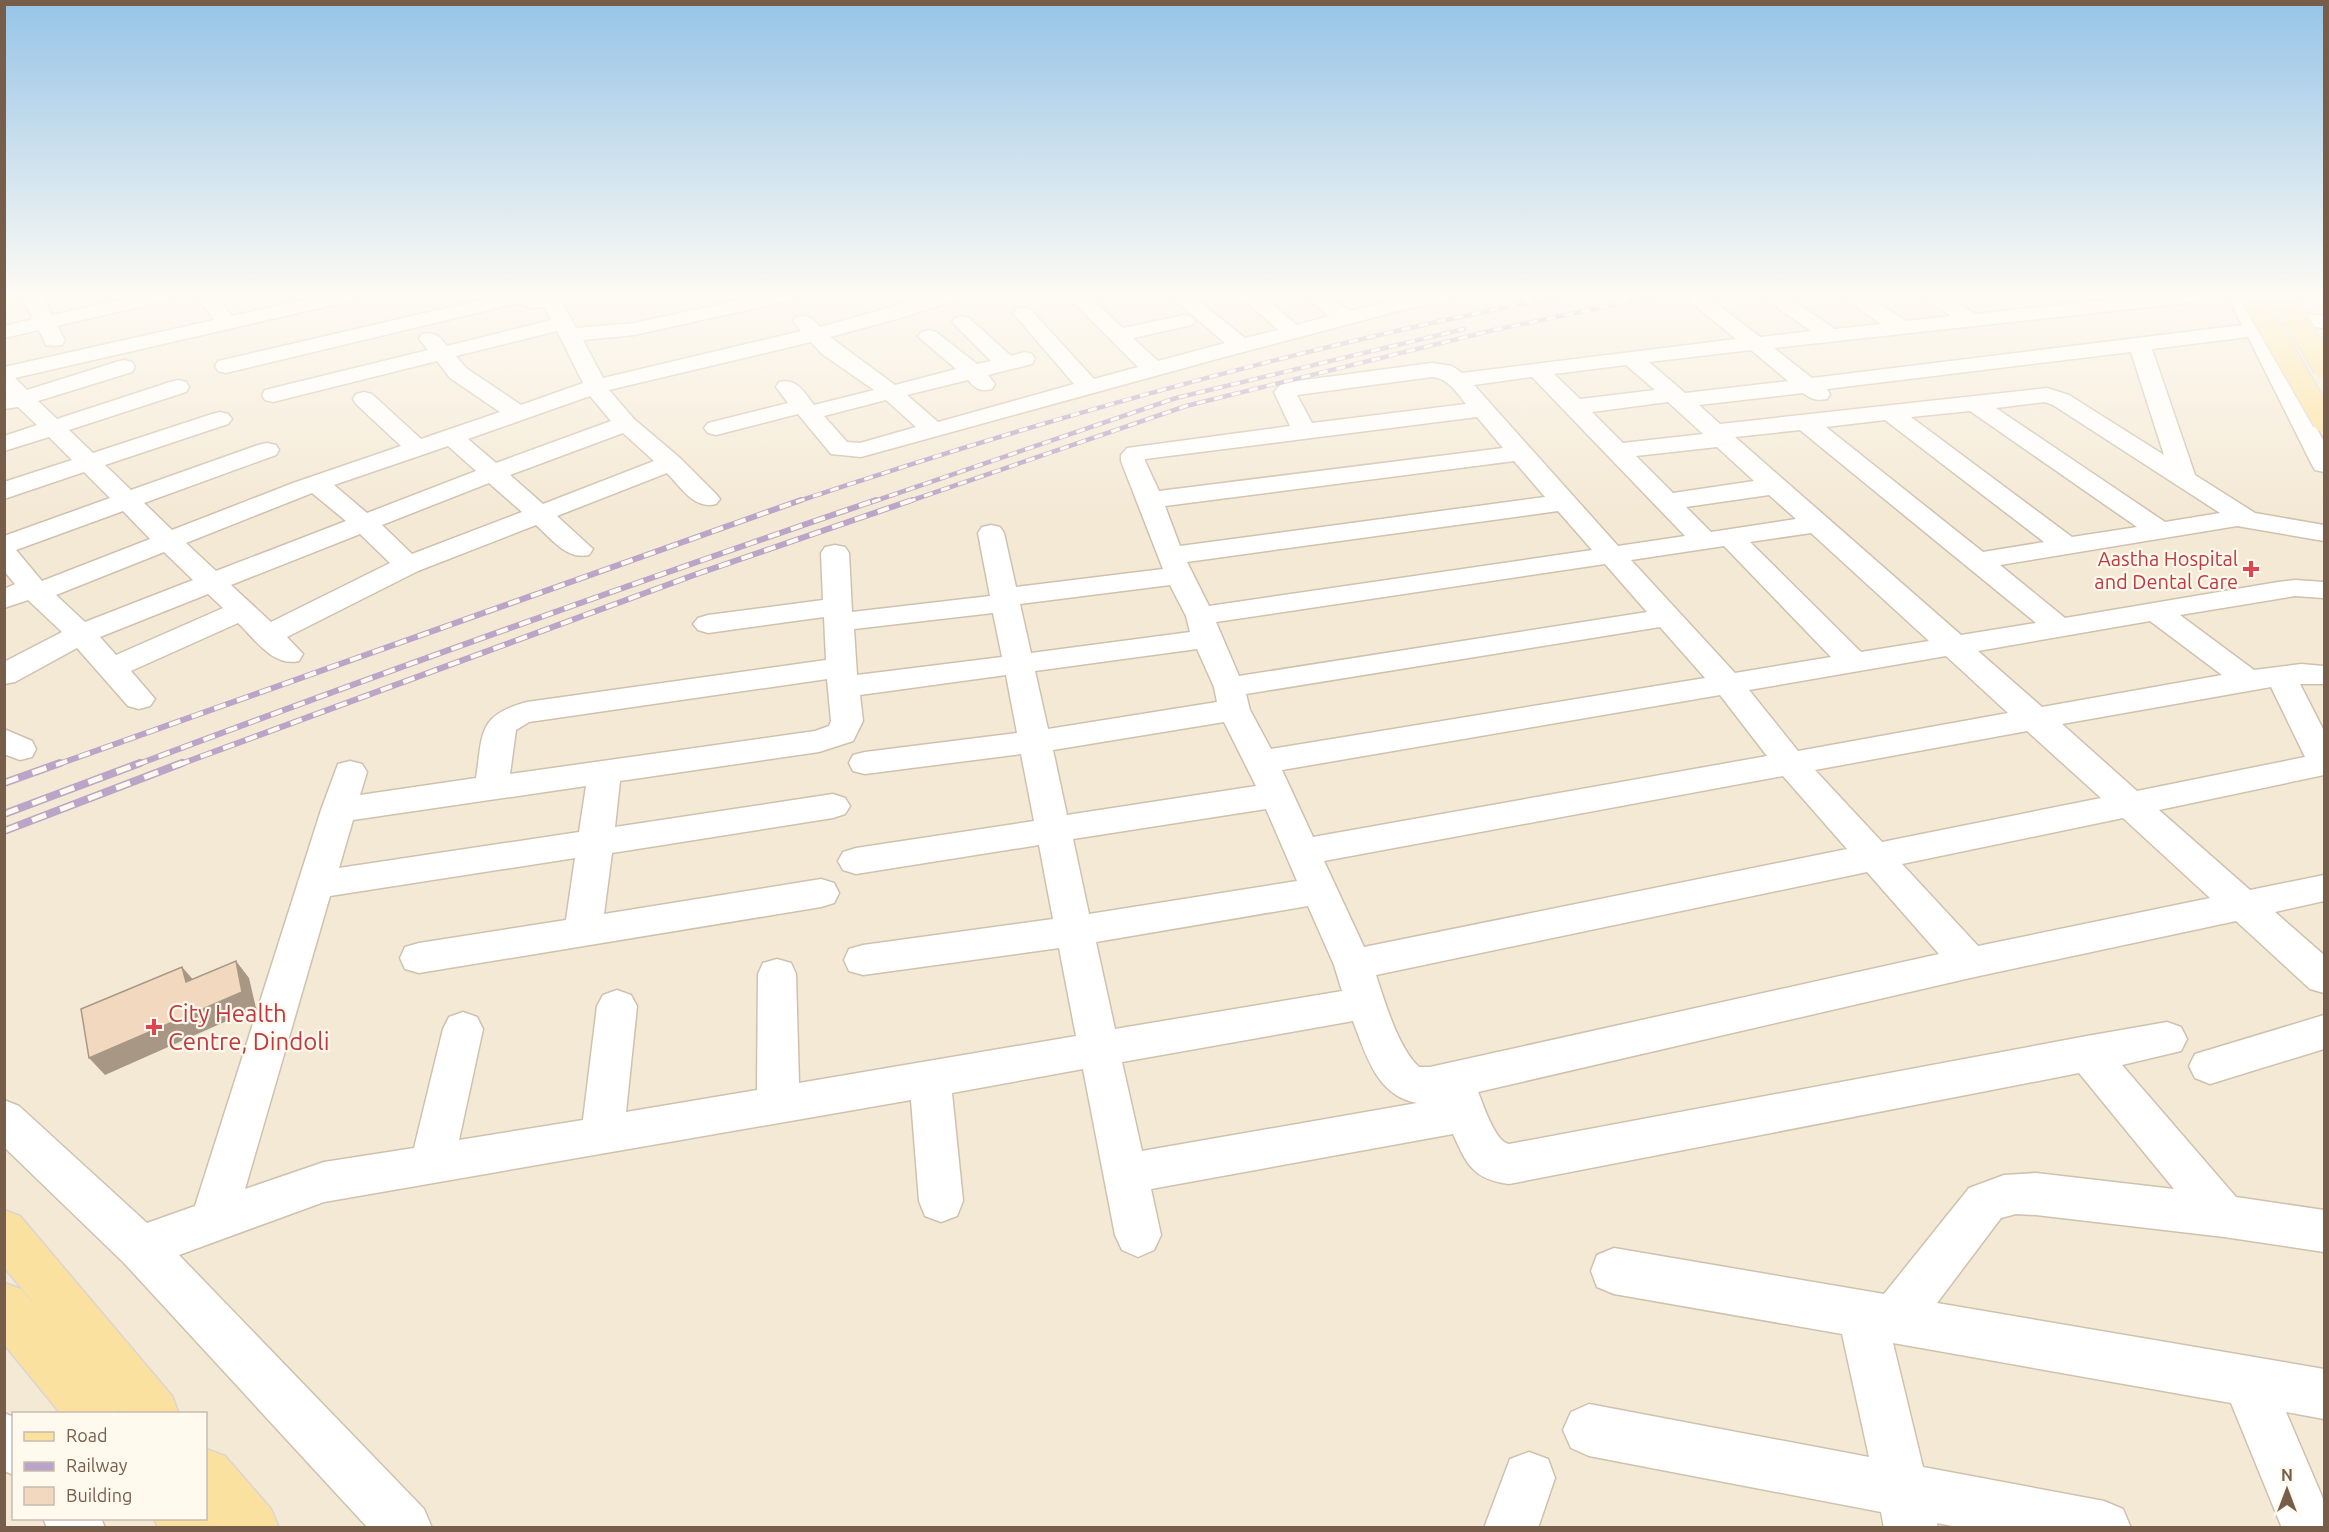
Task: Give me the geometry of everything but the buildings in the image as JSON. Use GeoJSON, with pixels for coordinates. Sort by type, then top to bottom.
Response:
{"type":"FeatureCollection","features":[{"type":"Feature","properties":{"kind":"main road"},"geometry":{"type":"LineString","coordinates":[[2289,367],[2325,421]]}},
{"type":"Feature","properties":{"kind":"main road"},"geometry":{"type":"LineString","coordinates":[[4,1231],[153,1412]]}},
{"type":"Feature","properties":{"kind":"main road"},"geometry":{"type":"LineString","coordinates":[[4,1306],[93,1412]]}},
{"type":"Feature","properties":{"kind":"main road"},"geometry":{"type":"LineString","coordinates":[[207,1476],[252,1527]]}},
{"type":"Feature","properties":{"kind":"street"},"geometry":{"type":"LineString","coordinates":[[4,375],[34,367]]}},
{"type":"Feature","properties":{"kind":"street"},"geometry":{"type":"LineString","coordinates":[[14,401],[122,367]]}},
{"type":"Feature","properties":{"kind":"street"},"geometry":{"type":"LineString","coordinates":[[228,367],[294,407]]}},
{"type":"Feature","properties":{"kind":"street"},"geometry":{"type":"LineString","coordinates":[[273,395],[384,367]]}},
{"type":"Feature","properties":{"kind":"street"},"geometry":{"type":"LineString","coordinates":[[455,367],[465,378],[519,414]]}},
{"type":"Feature","properties":{"kind":"street"},"geometry":{"type":"LineString","coordinates":[[587,367],[602,398],[707,499]]}},
{"type":"Feature","properties":{"kind":"street"},"geometry":{"type":"LineString","coordinates":[[19,593],[168,541],[316,483],[597,386],[641,367]]}},
{"type":"Feature","properties":{"kind":"street"},"geometry":{"type":"LineString","coordinates":[[860,367],[933,430]]}},
{"type":"Feature","properties":{"kind":"street"},"geometry":{"type":"LineString","coordinates":[[967,367],[1008,409]]}},
{"type":"Feature","properties":{"kind":"street"},"geometry":{"type":"LineString","coordinates":[[716,428],[890,392],[990,367]]}},
{"type":"Feature","properties":{"kind":"street"},"geometry":{"type":"LineString","coordinates":[[1072,367],[1089,387]]}},
{"type":"Feature","properties":{"kind":"street"},"geometry":{"type":"LineString","coordinates":[[787,387],[840,449],[845,451],[861,450],[1159,367]]}},
{"type":"Feature","properties":{"kind":"street"},"geometry":{"type":"LineString","coordinates":[[1458,380],[1558,367]]}},
{"type":"Feature","properties":{"kind":"street"},"geometry":{"type":"LineString","coordinates":[[1642,367],[2325,978]]}},
{"type":"Feature","properties":{"kind":"street"},"geometry":{"type":"LineString","coordinates":[[1785,367],[1849,417]]}},
{"type":"Feature","properties":{"kind":"street"},"geometry":{"type":"LineString","coordinates":[[1575,407],[1808,386],[1954,367]]}},
{"type":"Feature","properties":{"kind":"street"},"geometry":{"type":"LineString","coordinates":[[2147,367],[2184,479]]}},
{"type":"Feature","properties":{"kind":"street"},"geometry":{"type":"LineString","coordinates":[[2277,367],[2323,460]]}},
{"type":"Feature","properties":{"kind":"street"},"geometry":{"type":"LineString","coordinates":[[1304,431],[1286,395],[1285,392],[1289,389],[1432,370],[1444,371],[1458,380],[1520,453],[1730,686],[1790,764],[1970,963]]}},
{"type":"Feature","properties":{"kind":"street"},"geometry":{"type":"LineString","coordinates":[[1538,370],[1667,502],[1718,540],[1854,663]]}},
{"type":"Feature","properties":{"kind":"street"},"geometry":{"type":"LineString","coordinates":[[4,380],[14,401],[54,428],[168,541],[288,654]]}},
{"type":"Feature","properties":{"kind":"street"},"geometry":{"type":"LineString","coordinates":[[4,444],[178,387]]}},
{"type":"Feature","properties":{"kind":"street"},"geometry":{"type":"LineString","coordinates":[[1619,451],[1805,422],[1973,402],[2052,396],[2245,518]]}},
{"type":"Feature","properties":{"kind":"street"},"geometry":{"type":"LineString","coordinates":[[364,399],[417,448]]}},
{"type":"Feature","properties":{"kind":"street"},"geometry":{"type":"LineString","coordinates":[[1973,402],[2162,532]]}},
{"type":"Feature","properties":{"kind":"street"},"geometry":{"type":"LineString","coordinates":[[1459,1096],[1406,1082],[1396,1071],[1365,1003],[1353,965],[1232,699],[1204,628],[1175,566],[1133,461],[1133,455],[1481,409]]}},
{"type":"Feature","properties":{"kind":"street"},"geometry":{"type":"LineString","coordinates":[[1889,412],[2068,547]]}},
{"type":"Feature","properties":{"kind":"street"},"geometry":{"type":"LineString","coordinates":[[4,491],[220,419]]}},
{"type":"Feature","properties":{"kind":"street"},"geometry":{"type":"LineString","coordinates":[[1805,422],[2059,627]]}},
{"type":"Feature","properties":{"kind":"street"},"geometry":{"type":"LineString","coordinates":[[4,675],[81,634],[626,423]]}},
{"type":"Feature","properties":{"kind":"street"},"geometry":{"type":"LineString","coordinates":[[451,436],[579,549]]}},
{"type":"Feature","properties":{"kind":"street"},"geometry":{"type":"LineString","coordinates":[[4,545],[267,450]]}},
{"type":"Feature","properties":{"kind":"street"},"geometry":{"type":"LineString","coordinates":[[1150,500],[1520,453]]}},
{"type":"Feature","properties":{"kind":"street"},"geometry":{"type":"LineString","coordinates":[[268,635],[408,565],[671,463]]}},
{"type":"Feature","properties":{"kind":"street"},"geometry":{"type":"LineString","coordinates":[[316,483],[365,524],[408,565]]}},
{"type":"Feature","properties":{"kind":"street"},"geometry":{"type":"LineString","coordinates":[[1667,502],[1775,486]]}},
{"type":"Feature","properties":{"kind":"street"},"geometry":{"type":"LineString","coordinates":[[708,624],[1005,600],[1175,566],[1565,502]]}},
{"type":"Feature","properties":{"kind":"street"},"geometry":{"type":"LineString","coordinates":[[1977,561],[2245,518],[2325,533]]}},
{"type":"Feature","properties":{"kind":"street"},"geometry":{"type":"LineString","coordinates":[[491,789],[500,730],[504,723],[513,716],[527,711],[842,677],[1019,664],[1204,628],[1612,555],[1819,524]]}},
{"type":"Feature","properties":{"kind":"street"},"geometry":{"type":"LineString","coordinates":[[991,533],[1138,1235]]}},
{"type":"Feature","properties":{"kind":"street"},"geometry":{"type":"LineString","coordinates":[[4,552],[19,593],[81,634],[139,699]]}},
{"type":"Feature","properties":{"kind":"street"},"geometry":{"type":"LineString","coordinates":[[338,810],[605,772],[833,737],[842,733],[846,728],[836,553]]}},
{"type":"Feature","properties":{"kind":"street"},"geometry":{"type":"LineString","coordinates":[[1262,762],[1730,686],[2278,590],[2295,588],[2325,591]]}},
{"type":"Feature","properties":{"kind":"street"},"geometry":{"type":"LineString","coordinates":[[111,668],[243,610]]}},
{"type":"Feature","properties":{"kind":"street"},"geometry":{"type":"LineString","coordinates":[[2156,611],[2248,680]]}},
{"type":"Feature","properties":{"kind":"street"},"geometry":{"type":"LineString","coordinates":[[865,763],[1033,742],[1232,699],[1668,617]]}},
{"type":"Feature","properties":{"kind":"street"},"geometry":{"type":"LineString","coordinates":[[1302,852],[2248,680],[2301,674],[2325,675]]}},
{"type":"Feature","properties":{"kind":"street"},"geometry":{"type":"LineString","coordinates":[[1353,965],[2325,763],[2281,676]]}},
{"type":"Feature","properties":{"kind":"street"},"geometry":{"type":"LineString","coordinates":[[213,1221],[350,772]]}},
{"type":"Feature","properties":{"kind":"street"},"geometry":{"type":"LineString","coordinates":[[583,932],[605,772]]}},
{"type":"Feature","properties":{"kind":"street"},"geometry":{"type":"LineString","coordinates":[[856,861],[1276,795]]}},
{"type":"Feature","properties":{"kind":"street"},"geometry":{"type":"LineString","coordinates":[[316,885],[833,806]]}},
{"type":"Feature","properties":{"kind":"street"},"geometry":{"type":"LineString","coordinates":[[1125,1174],[1459,1096],[1970,963],[2325,888]]}},
{"type":"Feature","properties":{"kind":"street"},"geometry":{"type":"LineString","coordinates":[[863,960],[1074,931],[1319,891]]}},
{"type":"Feature","properties":{"kind":"street"},"geometry":{"type":"LineString","coordinates":[[419,958],[822,893]]}},
{"type":"Feature","properties":{"kind":"street"},"geometry":{"type":"LineString","coordinates":[[777,974],[778,1106]]}},
{"type":"Feature","properties":{"kind":"street"},"geometry":{"type":"LineString","coordinates":[[140,1247],[324,1182],[778,1106],[1365,1003]]}},
{"type":"Feature","properties":{"kind":"street"},"geometry":{"type":"LineString","coordinates":[[602,1136],[617,1006]]}},
{"type":"Feature","properties":{"kind":"street"},"geometry":{"type":"LineString","coordinates":[[432,1165],[463,1029]]}},
{"type":"Feature","properties":{"kind":"street"},"geometry":{"type":"LineString","coordinates":[[2210,1066],[2325,1032]]}},
{"type":"Feature","properties":{"kind":"street"},"geometry":{"type":"LineString","coordinates":[[1459,1096],[1488,1158],[1497,1163],[1509,1164],[2167,1039]]}},
{"type":"Feature","properties":{"kind":"street"},"geometry":{"type":"LineString","coordinates":[[2087,1053],[2224,1216]]}},
{"type":"Feature","properties":{"kind":"street"},"geometry":{"type":"LineString","coordinates":[[930,1079],[942,1201]]}},
{"type":"Feature","properties":{"kind":"street"},"geometry":{"type":"LineString","coordinates":[[4,1119],[140,1247],[405,1527]]}},
{"type":"Feature","properties":{"kind":"street"},"geometry":{"type":"LineString","coordinates":[[1879,1317],[1985,1203],[1999,1195],[2036,1194],[2224,1216],[2325,1231]]}},
{"type":"Feature","properties":{"kind":"street"},"geometry":{"type":"LineString","coordinates":[[1614,1271],[2325,1394]]}},
{"type":"Feature","properties":{"kind":"street"},"geometry":{"type":"LineString","coordinates":[[1879,1317],[1907,1509]]}},
{"type":"Feature","properties":{"kind":"street"},"geometry":{"type":"LineString","coordinates":[[2247,1381],[2309,1527]]}},
{"type":"Feature","properties":{"kind":"street"},"geometry":{"type":"LineString","coordinates":[[1589,1430],[1907,1509],[2104,1527]]}},
{"type":"Feature","properties":{"kind":"street"},"geometry":{"type":"LineString","coordinates":[[1511,1527],[1529,1478]]}},
{"type":"Feature","properties":{"kind":"shaded area"},"geometry":{"type":"Polygon","coordinates":[[[5,367],[2324,367],[2324,1527],[5,1528],[5,367]]]}},
{"type":"Feature","properties":{"kind":"railway"},"geometry":{"type":"LineString","coordinates":[[796,502],[985,441],[1247,367]]}},
{"type":"Feature","properties":{"kind":"railway"},"geometry":{"type":"LineString","coordinates":[[872,502],[1176,398],[1303,367]]}},
{"type":"Feature","properties":{"kind":"railway"},"geometry":{"type":"LineString","coordinates":[[907,502],[1186,406],[1342,367]]}},
{"type":"Feature","properties":{"kind":"railway"},"geometry":{"type":"LineString","coordinates":[[56,765],[801,500]]}},
{"type":"Feature","properties":{"kind":"railway"},"geometry":{"type":"LineString","coordinates":[[136,765],[505,630],[876,500]]}},
{"type":"Feature","properties":{"kind":"railway"},"geometry":{"type":"LineString","coordinates":[[178,765],[694,575],[912,500]]}},
{"type":"Feature","properties":{"kind":"railway"},"geometry":{"type":"LineString","coordinates":[[4,783],[60,763]]}},
{"type":"Feature","properties":{"kind":"railway"},"geometry":{"type":"LineString","coordinates":[[4,814],[140,763]]}},
{"type":"Feature","properties":{"kind":"railway"},"geometry":{"type":"LineString","coordinates":[[4,831],[182,763]]}},
{"type":"Feature","properties":{"kind":"place","name":"Aastha Hospital and Dental Care"},"geometry":{"type":"Point","coordinates":[2251,569]}},
{"type":"Feature","properties":{"kind":"place","name":"City Health Centre, Dindoli"},"geometry":{"type":"Point","coordinates":[154,1027]}}]}
